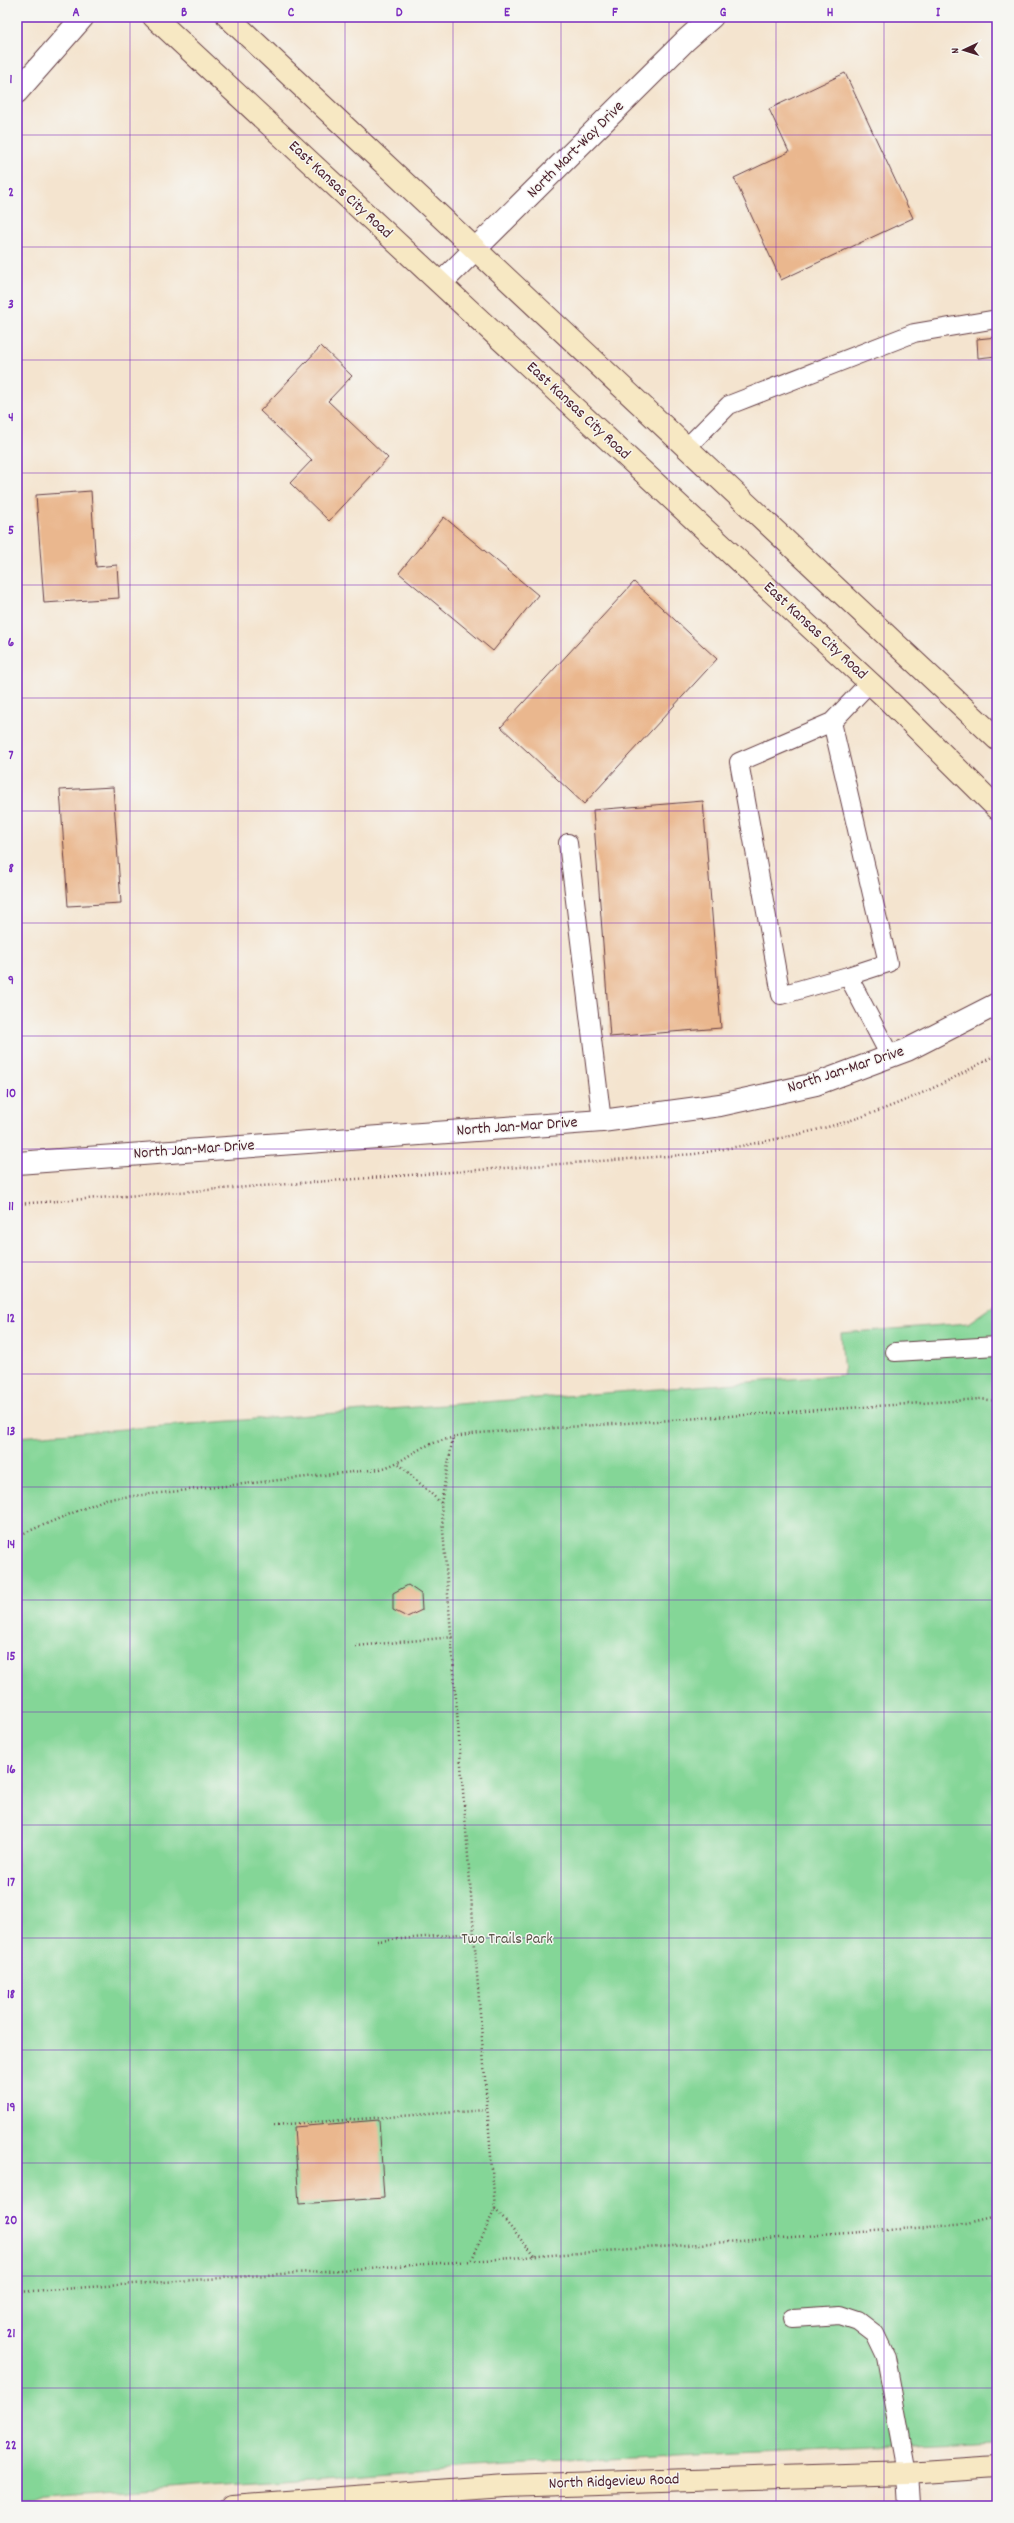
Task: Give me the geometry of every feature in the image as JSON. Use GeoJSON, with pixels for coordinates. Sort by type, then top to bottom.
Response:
{"type":"FeatureCollection","features":[{"type":"Feature","properties":{"kind":"main road","name":"East Kansas City Road"},"geometry":{"type":"LineString","coordinates":[[154,17],[870,682],[997,808]]}},
{"type":"Feature","properties":{"kind":"main road"},"geometry":{"type":"LineString","coordinates":[[228,17],[997,739]]}},
{"type":"Feature","properties":{"kind":"main road","name":"North Ridgeview Road"},"geometry":{"type":"LineString","coordinates":[[232,2506],[505,2486],[907,2473],[997,2466]]}},
{"type":"Feature","properties":{"kind":"street"},"geometry":{"type":"LineString","coordinates":[[17,92],[83,17]]}},
{"type":"Feature","properties":{"kind":"street","name":"North Mart-Way Drive"},"geometry":{"type":"LineString","coordinates":[[441,283],[686,40],[712,17]]}},
{"type":"Feature","properties":{"kind":"street","name":"North Jan-Mar Drive"},"geometry":{"type":"LineString","coordinates":[[17,1163],[602,1121],[728,1104],[816,1084],[907,1050],[997,1004]]}},
{"type":"Feature","properties":{"kind":"street"},"geometry":{"type":"LineString","coordinates":[[907,2473],[909,2506]]}},
{"type":"Feature","properties":{"kind":"lane"},"geometry":{"type":"LineString","coordinates":[[687,447],[729,405],[914,333],[997,319]]}},
{"type":"Feature","properties":{"kind":"lane"},"geometry":{"type":"LineString","coordinates":[[832,722],[888,963],[781,995],[739,762],[832,722],[870,682]]}},
{"type":"Feature","properties":{"kind":"lane"},"geometry":{"type":"LineString","coordinates":[[568,843],[602,1121]]}},
{"type":"Feature","properties":{"kind":"lane"},"geometry":{"type":"LineString","coordinates":[[848,976],[890,1056]]}},
{"type":"Feature","properties":{"kind":"lane"},"geometry":{"type":"LineString","coordinates":[[895,1352],[997,1346]]}},
{"type":"Feature","properties":{"kind":"lane"},"geometry":{"type":"LineString","coordinates":[[793,2318],[840,2315],[858,2321],[875,2334],[886,2357],[907,2473]]}},
{"type":"Feature","properties":{"kind":"path"},"geometry":{"type":"LineString","coordinates":[[17,1536],[106,1499],[380,1469],[399,1464],[424,1447],[453,1437],[487,1433],[965,1400],[997,1401]]}},
{"type":"Feature","properties":{"kind":"path"},"geometry":{"type":"LineString","coordinates":[[453,1437],[441,1503],[453,1637],[473,1933],[495,2209],[471,2261]]}},
{"type":"Feature","properties":{"kind":"path"},"geometry":{"type":"LineString","coordinates":[[399,1464],[441,1503]]}},
{"type":"Feature","properties":{"kind":"path"},"geometry":{"type":"LineString","coordinates":[[356,1646],[453,1637]]}},
{"type":"Feature","properties":{"kind":"path"},"geometry":{"type":"LineString","coordinates":[[377,1941],[473,1933]]}},
{"type":"Feature","properties":{"kind":"path"},"geometry":{"type":"LineString","coordinates":[[274,2125],[486,2110]]}},
{"type":"Feature","properties":{"kind":"path"},"geometry":{"type":"LineString","coordinates":[[495,2209],[535,2256]]}},
{"type":"Feature","properties":{"kind":"path"},"geometry":{"type":"LineString","coordinates":[[17,2292],[471,2261],[968,2224],[997,2217]]}},
{"type":"Feature","properties":{"kind":"green space","name":"Two Trails Park"},"geometry":{"type":"Polygon","coordinates":[[[997,1303],[997,2441],[503,2464],[17,2499],[17,1437],[844,1375],[841,1333],[968,1323],[997,1303]]]}},
{"type":"Feature","properties":{"kind":"building"},"geometry":{"type":"Polygon","coordinates":[[[845,73],[913,218],[781,280],[734,178],[789,152],[769,109],[845,73]]]}},
{"type":"Feature","properties":{"kind":"building"},"geometry":{"type":"Polygon","coordinates":[[[997,337],[997,356],[978,358],[977,339],[997,337]]]}},
{"type":"Feature","properties":{"kind":"building"},"geometry":{"type":"Polygon","coordinates":[[[321,346],[352,376],[328,401],[388,458],[329,521],[290,483],[312,460],[260,411],[321,346]]]}},
{"type":"Feature","properties":{"kind":"building"},"geometry":{"type":"Polygon","coordinates":[[[91,491],[96,567],[117,565],[119,598],[44,603],[36,495],[91,491]]]}},
{"type":"Feature","properties":{"kind":"building"},"geometry":{"type":"Polygon","coordinates":[[[444,517],[538,595],[493,651],[399,573],[444,517]]]}},
{"type":"Feature","properties":{"kind":"building"},"geometry":{"type":"Polygon","coordinates":[[[634,582],[717,659],[584,804],[501,727],[634,582]]]}},
{"type":"Feature","properties":{"kind":"building"},"geometry":{"type":"Polygon","coordinates":[[[113,787],[121,903],[68,906],[60,790],[113,787]]]}},
{"type":"Feature","properties":{"kind":"building"},"geometry":{"type":"Polygon","coordinates":[[[703,801],[721,1028],[610,1037],[593,810],[703,801]]]}},
{"type":"Feature","properties":{"kind":"building"},"geometry":{"type":"Polygon","coordinates":[[[408,1585],[421,1594],[422,1610],[407,1617],[393,1610],[393,1593],[408,1585]]]}},
{"type":"Feature","properties":{"kind":"building"},"geometry":{"type":"Polygon","coordinates":[[[379,2120],[384,2198],[299,2204],[294,2127],[379,2120]]]}}]}
